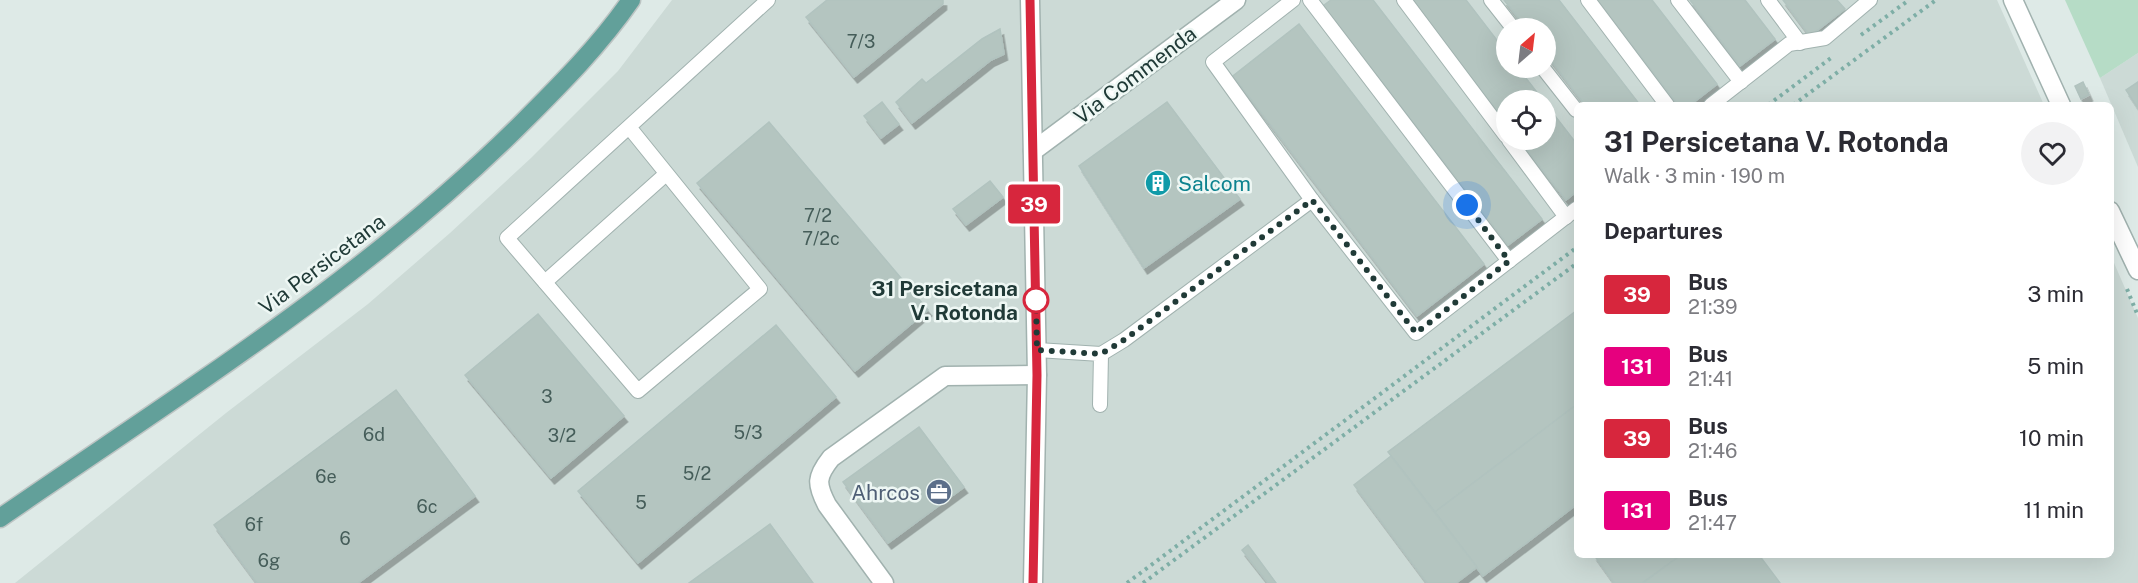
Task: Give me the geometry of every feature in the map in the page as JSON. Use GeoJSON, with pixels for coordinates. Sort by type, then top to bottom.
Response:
{"type":"FeatureCollection","features":[{"type":"Feature","properties":{"kind":"main road","name":"Via Persicetana"},"geometry":{"type":"LineString","coordinates":[[0,518],[298,312],[404,230],[487,158],[566,78],[631,0]]}},
{"type":"Feature","properties":{"kind":"street"},"geometry":{"type":"LineString","coordinates":[[1030,0],[1037,350],[1033,583]]}},
{"type":"Feature","properties":{"kind":"street","name":"Via Commenda"},"geometry":{"type":"LineString","coordinates":[[1033,151],[1236,0]]}},
{"type":"Feature","properties":{"kind":"street"},"geometry":{"type":"LineString","coordinates":[[2013,0],[2060,102]]}},
{"type":"Feature","properties":{"kind":"street"},"geometry":{"type":"LineString","coordinates":[[2114,219],[2138,270]]}},
{"type":"Feature","properties":{"kind":"street"},"geometry":{"type":"LineString","coordinates":[[884,583],[821,494],[818,481],[823,468],[831,458],[945,376],[1037,375]]}},
{"type":"Feature","properties":{"kind":"lane"},"geometry":{"type":"LineString","coordinates":[[629,127],[760,289],[638,391],[507,238],[768,0]]}},
{"type":"Feature","properties":{"kind":"lane"},"geometry":{"type":"LineString","coordinates":[[1293,0],[1214,62],[1312,200],[1416,333],[1571,213],[1517,150]]}},
{"type":"Feature","properties":{"kind":"lane"},"geometry":{"type":"LineString","coordinates":[[1310,0],[1509,261]]}},
{"type":"Feature","properties":{"kind":"lane"},"geometry":{"type":"LineString","coordinates":[[1404,0],[1496,123]]}},
{"type":"Feature","properties":{"kind":"lane"},"geometry":{"type":"LineString","coordinates":[[1491,0],[1505,18]]}},
{"type":"Feature","properties":{"kind":"lane"},"geometry":{"type":"LineString","coordinates":[[1588,0],[1665,102]]}},
{"type":"Feature","properties":{"kind":"lane"},"geometry":{"type":"LineString","coordinates":[[1678,0],[1741,82]]}},
{"type":"Feature","properties":{"kind":"lane"},"geometry":{"type":"LineString","coordinates":[[1768,0],[1800,43]]}},
{"type":"Feature","properties":{"kind":"lane"},"geometry":{"type":"LineString","coordinates":[[1715,102],[1789,44],[1825,38],[1870,0]]}},
{"type":"Feature","properties":{"kind":"lane"},"geometry":{"type":"LineString","coordinates":[[1552,78],[1574,107]]}},
{"type":"Feature","properties":{"kind":"lane"},"geometry":{"type":"LineString","coordinates":[[545,282],[666,174]]}},
{"type":"Feature","properties":{"kind":"lane"},"geometry":{"type":"LineString","coordinates":[[1037,350],[1101,354],[1124,340],[1312,200]]}},
{"type":"Feature","properties":{"kind":"lane"},"geometry":{"type":"LineString","coordinates":[[1100,405],[1101,354]]}},
{"type":"Feature","properties":{"kind":"path"},"geometry":{"type":"LineString","coordinates":[[1797,102],[1936,0]]}},
{"type":"Feature","properties":{"kind":"path"},"geometry":{"type":"LineString","coordinates":[[1127,583],[1574,249]]}},
{"type":"Feature","properties":{"kind":"path"},"geometry":{"type":"LineString","coordinates":[[1143,583],[1574,265]]}},
{"type":"Feature","properties":{"kind":"shaded area"},"geometry":{"type":"Polygon","coordinates":[[[672,0],[1997,0],[2043,102],[1574,102],[1574,558],[2114,558],[2114,263],[2138,318],[2138,583],[15,583],[226,413],[368,304],[450,233],[531,158],[618,71],[672,0]]]}},
{"type":"Feature","properties":{"kind":"shaded area"},"geometry":{"type":"Polygon","coordinates":[[[2138,53],[2138,167],[2114,111],[2114,102],[2110,102],[2100,78],[2138,53]]]}},
{"type":"Feature","properties":{"kind":"green space"},"geometry":{"type":"Polygon","coordinates":[[[2065,0],[2138,0],[2138,53],[2100,78],[2065,0]]]}},
{"type":"Feature","properties":{"kind":"building"},"geometry":{"type":"Polygon","coordinates":[[[827,0],[943,0],[943,4],[854,77],[806,17],[827,0]]]}},
{"type":"Feature","properties":{"kind":"building"},"geometry":{"type":"Polygon","coordinates":[[[1331,0],[1373,0],[1542,219],[1508,245],[1323,6],[1331,0]]]}},
{"type":"Feature","properties":{"kind":"building"},"geometry":{"type":"Polygon","coordinates":[[[1411,0],[1466,0],[1496,39],[1496,78],[1526,78],[1535,90],[1496,90],[1496,110],[1411,0]]]}},
{"type":"Feature","properties":{"kind":"building"},"geometry":{"type":"Polygon","coordinates":[[[1504,0],[1559,0],[1638,102],[1583,102],[1556,67],[1556,18],[1518,18],[1504,0]]]}},
{"type":"Feature","properties":{"kind":"building"},"geometry":{"type":"Polygon","coordinates":[[[1597,0],[1652,0],[1717,84],[1694,102],[1676,102],[1597,0]]]}},
{"type":"Feature","properties":{"kind":"building"},"geometry":{"type":"Polygon","coordinates":[[[1690,0],[1745,0],[1775,39],[1740,66],[1690,0]]]}},
{"type":"Feature","properties":{"kind":"building"},"geometry":{"type":"Polygon","coordinates":[[[1783,0],[1837,0],[1845,9],[1810,36],[1783,0]]]}},
{"type":"Feature","properties":{"kind":"building"},"geometry":{"type":"Polygon","coordinates":[[[1299,24],[1484,264],[1417,316],[1233,76],[1299,24]]]}},
{"type":"Feature","properties":{"kind":"building"},"geometry":{"type":"Polygon","coordinates":[[[1000,29],[1004,54],[991,60],[912,123],[896,102],[922,79],[926,83],[982,39],[1000,29]]]}},
{"type":"Feature","properties":{"kind":"building"},"geometry":{"type":"Polygon","coordinates":[[[2083,82],[2089,95],[2081,99],[2075,86],[2083,82]]]}},
{"type":"Feature","properties":{"kind":"building"},"geometry":{"type":"Polygon","coordinates":[[[2138,82],[2138,108],[2126,90],[2138,82]]]}},
{"type":"Feature","properties":{"kind":"building"},"geometry":{"type":"Polygon","coordinates":[[[882,102],[899,124],[881,138],[864,116],[882,102]]]}},
{"type":"Feature","properties":{"kind":"building","name":"Salcom"},"geometry":{"type":"Polygon","coordinates":[[[1167,102],[1240,199],[1144,268],[1079,166],[1167,102]]]}},
{"type":"Feature","properties":{"kind":"building"},"geometry":{"type":"Polygon","coordinates":[[[1556,117],[1574,140],[1574,194],[1566,200],[1527,150],[1556,150],[1556,117]]]}},
{"type":"Feature","properties":{"kind":"building"},"geometry":{"type":"Polygon","coordinates":[[[769,122],[928,310],[855,371],[697,183],[769,122]]]}},
{"type":"Feature","properties":{"kind":"building"},"geometry":{"type":"Polygon","coordinates":[[[990,181],[1003,197],[966,225],[953,209],[990,181]]]}},
{"type":"Feature","properties":{"kind":"building"},"geometry":{"type":"Polygon","coordinates":[[[1574,312],[1574,407],[1435,512],[1388,452],[1574,312]]]}},
{"type":"Feature","properties":{"kind":"building"},"geometry":{"type":"Polygon","coordinates":[[[538,314],[624,416],[551,478],[465,375],[538,314]]]}},
{"type":"Feature","properties":{"kind":"building"},"geometry":{"type":"Polygon","coordinates":[[[776,325],[836,397],[638,563],[578,491],[776,325]]]}},
{"type":"Feature","properties":{"kind":"building"},"geometry":{"type":"Polygon","coordinates":[[[396,390],[475,496],[358,583],[257,583],[214,525],[396,390]]]}},
{"type":"Feature","properties":{"kind":"building"},"geometry":{"type":"Polygon","coordinates":[[[1574,407],[1574,507],[1483,576],[1435,512],[1574,407]]]}},
{"type":"Feature","properties":{"kind":"building"},"geometry":{"type":"Polygon","coordinates":[[[919,427],[964,487],[888,543],[843,482],[919,427]]]}},
{"type":"Feature","properties":{"kind":"building"},"geometry":{"type":"Polygon","coordinates":[[[1391,456],[1477,567],[1456,583],[1427,583],[1354,485],[1391,456]]]}},
{"type":"Feature","properties":{"kind":"building"},"geometry":{"type":"Polygon","coordinates":[[[770,524],[813,583],[689,583],[770,524]]]}},
{"type":"Feature","properties":{"kind":"building"},"geometry":{"type":"Polygon","coordinates":[[[1248,545],[1276,583],[1268,583],[1242,550],[1248,545]]]}},
{"type":"Feature","properties":{"kind":"building"},"geometry":{"type":"Polygon","coordinates":[[[1596,558],[1677,558],[1642,583],[1614,583],[1596,558]]]}},
{"type":"Feature","properties":{"kind":"building"},"geometry":{"type":"Polygon","coordinates":[[[1677,558],[1761,558],[1780,583],[1643,583],[1677,558]]]}},
{"type":"Feature","properties":{"kind":"bus line","name":"39"},"geometry":{"type":"LineString","coordinates":[[1030,0],[1037,375],[1033,583]]}},
{"type":"Feature","properties":{"kind":"place","name":"Salcom"},"geometry":{"type":"Point","coordinates":[1158,183]}},
{"type":"Feature","properties":{"kind":"place","name":"31 Persicetana V. Rotonda"},"geometry":{"type":"Point","coordinates":[1036,300]}},
{"type":"Feature","properties":{"kind":"place","name":"Ahrcos"},"geometry":{"type":"Point","coordinates":[939,492]}},
{"type":"Feature","properties":{"kind":"route"},"geometry":{"type":"LineString","coordinates":[[1036,300],[1037,350],[1101,354],[1124,340],[1312,200],[1416,333],[1509,261],[1467,205]]}}]}
